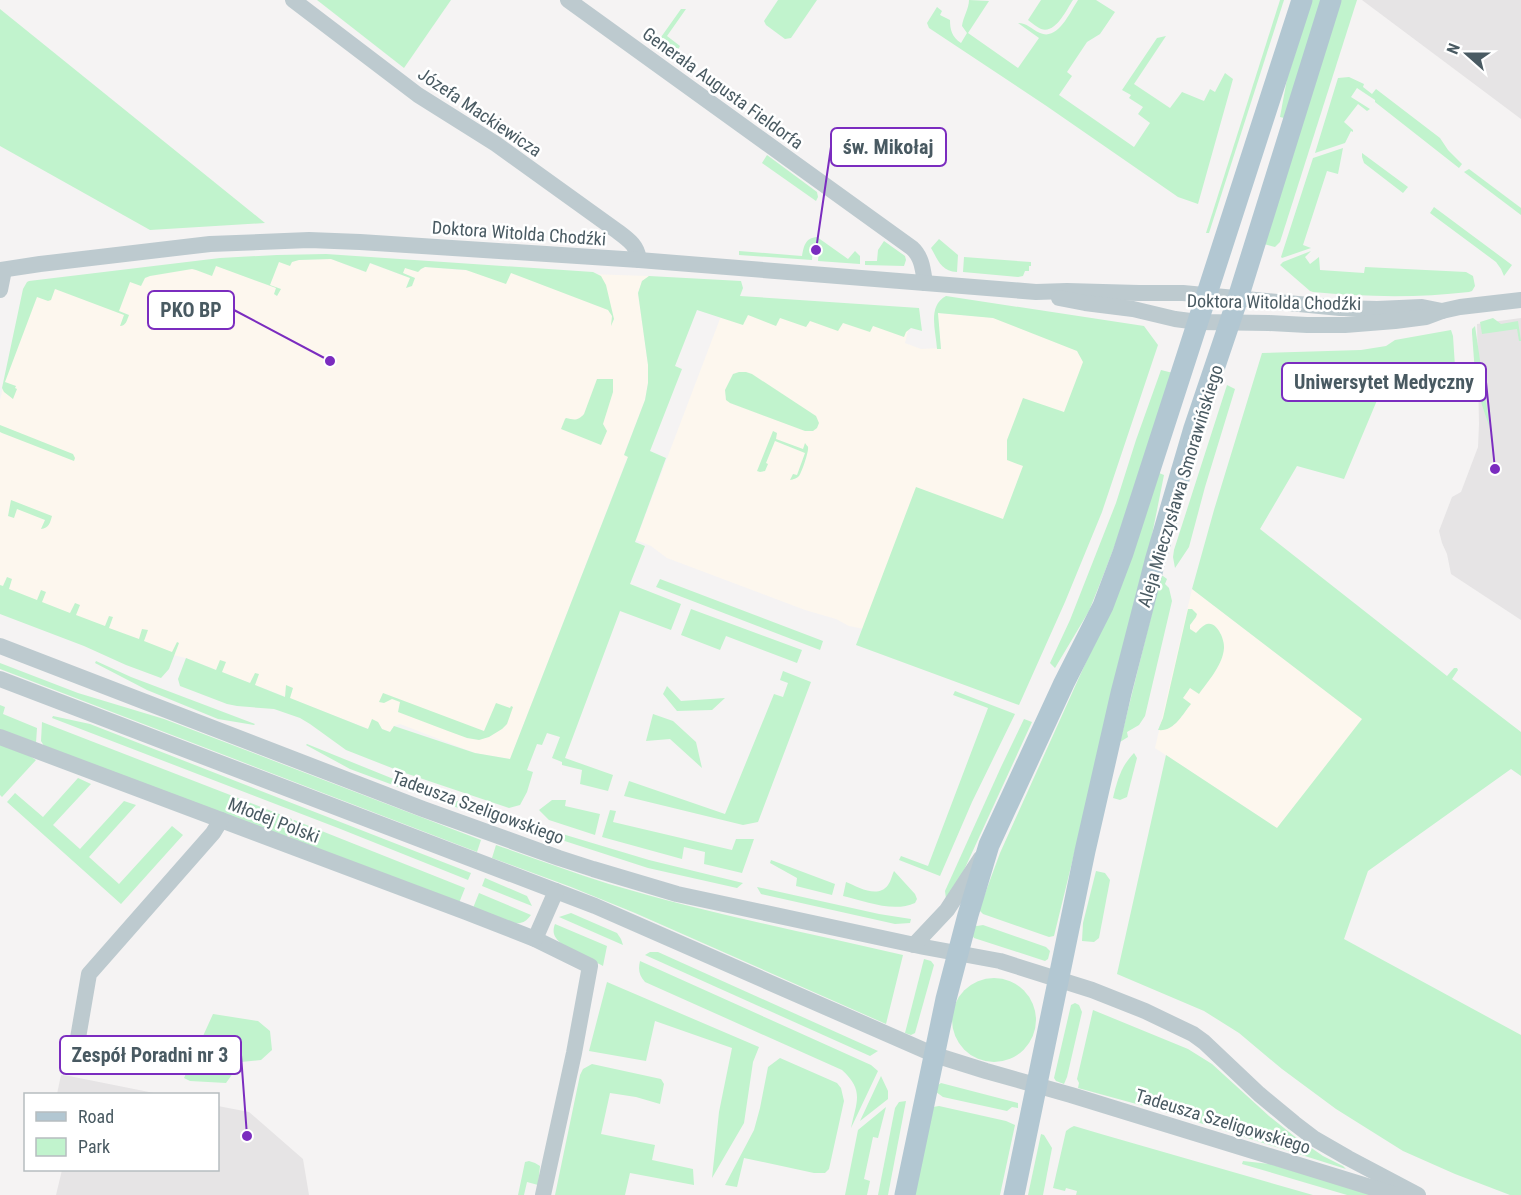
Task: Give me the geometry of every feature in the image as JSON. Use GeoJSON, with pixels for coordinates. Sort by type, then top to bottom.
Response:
{"type":"FeatureCollection","features":[{"type":"Feature","properties":{"kind":"main road","name":"Aleja Mieczysława Smorawińskiego"},"geometry":{"type":"LineString","coordinates":[[935,1055],[946,999],[989,845],[1102,606],[1136,516],[1155,451],[1302,0]]}},
{"type":"Feature","properties":{"kind":"main road","name":"Aleja Mieczysława Smorawińskiego"},"geometry":{"type":"LineString","coordinates":[[1038,1086],[1101,780],[1155,561],[1194,428],[1238,298],[1331,0]]}},
{"type":"Feature","properties":{"kind":"main road"},"geometry":{"type":"LineString","coordinates":[[905,1195],[935,1055]]}},
{"type":"Feature","properties":{"kind":"main road"},"geometry":{"type":"LineString","coordinates":[[1014,1195],[1038,1086]]}},
{"type":"Feature","properties":{"kind":"street","name":"Józefa Mackiewicza"},"geometry":{"type":"LineString","coordinates":[[292,0],[418,95],[496,144],[617,231],[638,251],[639,260]]}},
{"type":"Feature","properties":{"kind":"street","name":"Generała Augusta Fieldorfa"},"geometry":{"type":"LineString","coordinates":[[568,0],[912,248],[920,259],[925,283]]}},
{"type":"Feature","properties":{"kind":"street","name":"Doktora Witolda Chodźki"},"geometry":{"type":"LineString","coordinates":[[2,270],[210,244],[309,240],[639,260],[1036,292],[1208,294],[1340,308],[1422,307],[1442,311]]}},
{"type":"Feature","properties":{"kind":"street"},"geometry":{"type":"LineString","coordinates":[[0,290],[2,270]]}},
{"type":"Feature","properties":{"kind":"street","name":"Doktora Witolda Chodźki"},"geometry":{"type":"LineString","coordinates":[[1036,292],[1067,300],[1133,309],[1198,322],[1307,325],[1345,325],[1426,317],[1442,311],[1521,300]]}},
{"type":"Feature","properties":{"kind":"street","name":"Tadeusza Szeligowskiego"},"geometry":{"type":"LineString","coordinates":[[0,646],[412,805],[558,858],[677,894],[914,945],[1000,961],[1145,1011],[1193,1034],[1204,1042],[1259,1094],[1315,1138],[1418,1195]]}},
{"type":"Feature","properties":{"kind":"street"},"geometry":{"type":"LineString","coordinates":[[0,680],[595,906],[935,1055]]}},
{"type":"Feature","properties":{"kind":"street","name":"Młodej Polski"},"geometry":{"type":"LineString","coordinates":[[0,737],[535,939],[590,966],[574,1053],[543,1195]]}},
{"type":"Feature","properties":{"kind":"street"},"geometry":{"type":"LineString","coordinates":[[78,1038],[89,974],[213,833],[220,820]]}},
{"type":"Feature","properties":{"kind":"street"},"geometry":{"type":"LineString","coordinates":[[914,945],[947,909],[989,845]]}},
{"type":"Feature","properties":{"kind":"street"},"geometry":{"type":"LineString","coordinates":[[535,939],[556,891]]}},
{"type":"Feature","properties":{"kind":"street","name":"Tadeusza Szeligowskiego"},"geometry":{"type":"LineString","coordinates":[[935,1055],[1396,1195]]}},
{"type":"Feature","properties":{"kind":"shaded area"},"geometry":{"type":"Polygon","coordinates":[[[1362,0],[1521,0],[1521,119],[1362,0]]]}},
{"type":"Feature","properties":{"kind":"shaded area"},"geometry":{"type":"Polygon","coordinates":[[[331,259],[365,272],[369,263],[410,278],[407,288],[415,278],[402,273],[405,268],[649,276],[642,281],[638,293],[648,365],[645,400],[624,454],[628,456],[510,759],[475,753],[400,724],[394,726],[390,732],[382,729],[378,722],[369,729],[0,589],[0,400],[28,283],[218,262],[331,259]]]}},
{"type":"Feature","properties":{"kind":"shaded area"},"geometry":{"type":"Polygon","coordinates":[[[726,303],[912,315],[905,343],[921,349],[941,348],[937,313],[1058,323],[1099,338],[974,670],[667,558],[651,546],[636,540],[726,303]]]}},
{"type":"Feature","properties":{"kind":"shaded area"},"geometry":{"type":"Polygon","coordinates":[[[1521,318],[1521,620],[1451,574],[1439,531],[1452,497],[1461,492],[1478,447],[1477,324],[1521,318]]]}},
{"type":"Feature","properties":{"kind":"shaded area"},"geometry":{"type":"Polygon","coordinates":[[[1192,589],[1363,719],[1277,828],[1155,748],[1192,589]]]}},
{"type":"Feature","properties":{"kind":"shaded area"},"geometry":{"type":"Polygon","coordinates":[[[61,1075],[154,1093],[57,1093],[61,1075]]]}},
{"type":"Feature","properties":{"kind":"shaded area"},"geometry":{"type":"Polygon","coordinates":[[[219,1106],[249,1112],[303,1159],[309,1195],[56,1195],[62,1171],[219,1171],[219,1106]]]}},
{"type":"Feature","properties":{"kind":"green space"},"geometry":{"type":"Polygon","coordinates":[[[317,0],[451,0],[404,68],[317,0]]]}},
{"type":"Feature","properties":{"kind":"green space"},"geometry":{"type":"Polygon","coordinates":[[[778,0],[817,0],[791,38],[785,39],[764,21],[778,0]]]}},
{"type":"Feature","properties":{"kind":"green space"},"geometry":{"type":"Polygon","coordinates":[[[969,0],[989,1],[968,33],[1018,68],[1039,38],[1018,23],[1027,25],[1040,33],[1052,33],[1063,24],[1078,0],[1096,0],[1115,12],[1100,34],[1087,42],[1067,72],[1072,76],[1059,95],[1134,147],[1150,123],[1138,114],[1143,107],[1129,98],[1131,95],[1122,90],[1157,38],[1166,36],[1134,84],[1170,108],[1182,92],[1204,101],[1210,89],[1215,92],[1225,73],[1233,79],[1198,204],[1178,197],[929,28],[927,23],[937,7],[942,11],[940,15],[950,20],[952,33],[961,43],[967,33],[962,26],[969,0]]]}},
{"type":"Feature","properties":{"kind":"green space"},"geometry":{"type":"Polygon","coordinates":[[[1041,0],[1073,0],[1056,25],[1046,30],[1028,20],[1041,0]]]}},
{"type":"Feature","properties":{"kind":"green space"},"geometry":{"type":"Polygon","coordinates":[[[1280,0],[1284,0],[1209,233],[1206,233],[1280,0]]]}},
{"type":"Feature","properties":{"kind":"green space"},"geometry":{"type":"Polygon","coordinates":[[[1312,0],[1321,0],[1284,118],[1280,117],[1287,79],[1312,0]]]}},
{"type":"Feature","properties":{"kind":"green space"},"geometry":{"type":"Polygon","coordinates":[[[1341,0],[1357,0],[1280,242],[1275,247],[1264,244],[1341,0]]]}},
{"type":"Feature","properties":{"kind":"green space"},"geometry":{"type":"Polygon","coordinates":[[[0,9],[265,223],[150,230],[0,146],[0,9]]]}},
{"type":"Feature","properties":{"kind":"green space"},"geometry":{"type":"Polygon","coordinates":[[[681,9],[686,9],[667,36],[680,46],[678,50],[666,56],[654,47],[681,9]]]}},
{"type":"Feature","properties":{"kind":"green space"},"geometry":{"type":"Polygon","coordinates":[[[1349,77],[1364,84],[1363,87],[1372,94],[1376,89],[1440,138],[1462,164],[1459,168],[1357,88],[1351,97],[1370,109],[1367,111],[1358,104],[1344,122],[1353,130],[1345,143],[1315,153],[1338,78],[1349,77]]]}},
{"type":"Feature","properties":{"kind":"green space"},"geometry":{"type":"Polygon","coordinates":[[[1343,148],[1338,174],[1327,171],[1303,245],[1311,248],[1282,258],[1313,158],[1343,148]]]}},
{"type":"Feature","properties":{"kind":"green space"},"geometry":{"type":"Polygon","coordinates":[[[1362,153],[1408,187],[1403,193],[1364,163],[1362,153]]]}},
{"type":"Feature","properties":{"kind":"green space"},"geometry":{"type":"Polygon","coordinates":[[[767,155],[817,192],[816,201],[762,163],[767,155]]]}},
{"type":"Feature","properties":{"kind":"green space"},"geometry":{"type":"Polygon","coordinates":[[[1469,169],[1521,208],[1521,215],[1464,172],[1469,169]]]}},
{"type":"Feature","properties":{"kind":"green space"},"geometry":{"type":"Polygon","coordinates":[[[1434,207],[1512,265],[1504,276],[1496,262],[1430,213],[1434,207]]]}},
{"type":"Feature","properties":{"kind":"green space"},"geometry":{"type":"Polygon","coordinates":[[[817,237],[848,259],[855,251],[860,256],[860,264],[818,261],[819,248],[813,247],[812,260],[739,255],[739,251],[802,256],[804,246],[808,241],[817,237]]]}},
{"type":"Feature","properties":{"kind":"green space"},"geometry":{"type":"Polygon","coordinates":[[[939,239],[958,255],[957,272],[947,270],[938,261],[931,248],[939,239]]]}},
{"type":"Feature","properties":{"kind":"green space"},"geometry":{"type":"Polygon","coordinates":[[[884,241],[905,256],[904,266],[865,265],[865,261],[877,261],[878,250],[884,241]]]}},
{"type":"Feature","properties":{"kind":"green space"},"geometry":{"type":"Polygon","coordinates":[[[1311,251],[1305,257],[1310,264],[1319,257],[1320,270],[1364,273],[1365,267],[1466,272],[1473,276],[1475,286],[1469,292],[1410,296],[1313,292],[1280,265],[1311,251]]]}},
{"type":"Feature","properties":{"kind":"green space"},"geometry":{"type":"Polygon","coordinates":[[[326,254],[593,272],[601,276],[606,285],[614,319],[611,326],[612,316],[608,310],[511,273],[506,284],[466,270],[425,267],[418,272],[405,268],[403,273],[415,278],[412,286],[406,288],[410,278],[370,263],[366,272],[331,259],[299,260],[292,262],[290,266],[279,262],[270,285],[281,289],[277,296],[274,294],[276,288],[216,266],[212,276],[192,269],[150,276],[145,278],[141,286],[130,282],[119,311],[129,315],[122,326],[120,326],[124,315],[55,289],[51,300],[37,297],[5,382],[16,386],[13,399],[2,388],[23,289],[29,281],[220,258],[326,254]]]}},
{"type":"Feature","properties":{"kind":"green space"},"geometry":{"type":"Polygon","coordinates":[[[964,257],[1031,262],[1031,266],[1029,266],[1029,271],[1025,271],[1023,276],[1018,277],[963,272],[964,257]]]}},
{"type":"Feature","properties":{"kind":"green space"},"geometry":{"type":"Polygon","coordinates":[[[649,276],[741,281],[743,288],[740,296],[919,308],[922,331],[911,328],[904,337],[873,326],[870,332],[843,323],[838,331],[810,321],[806,327],[780,318],[776,326],[748,315],[743,325],[697,310],[675,366],[682,369],[650,451],[666,458],[635,542],[645,546],[630,584],[681,604],[671,630],[620,611],[565,758],[613,775],[608,791],[580,784],[582,770],[562,765],[562,762],[552,758],[560,737],[547,733],[542,745],[537,744],[527,770],[533,772],[527,792],[520,805],[509,808],[402,772],[346,750],[300,718],[274,709],[227,704],[180,686],[178,679],[186,658],[216,670],[220,660],[226,662],[222,672],[250,683],[255,673],[259,674],[255,685],[285,697],[286,685],[293,688],[290,698],[368,729],[372,719],[378,722],[382,729],[390,732],[394,726],[475,753],[510,759],[628,457],[624,455],[645,400],[648,365],[638,293],[642,281],[649,276]]]}},
{"type":"Feature","properties":{"kind":"green space"},"geometry":{"type":"Polygon","coordinates":[[[946,296],[1144,326],[1158,345],[1102,512],[1019,705],[856,645],[916,487],[1003,519],[1023,466],[1007,460],[1007,440],[1023,398],[1064,412],[1083,362],[1077,351],[993,318],[938,313],[941,349],[937,349],[934,327],[936,306],[946,296]]]}},
{"type":"Feature","properties":{"kind":"green space"},"geometry":{"type":"Polygon","coordinates":[[[1493,318],[1501,324],[1518,321],[1521,341],[1519,341],[1517,329],[1482,334],[1480,322],[1493,318]]]}},
{"type":"Feature","properties":{"kind":"green space"},"geometry":{"type":"Polygon","coordinates":[[[1475,326],[1490,429],[1476,387],[1472,333],[1475,326]]]}},
{"type":"Feature","properties":{"kind":"green space"},"geometry":{"type":"Polygon","coordinates":[[[1451,330],[1457,397],[1445,392],[1446,387],[1399,366],[1390,387],[1383,386],[1344,479],[1297,466],[1260,529],[1447,676],[1454,668],[1457,668],[1452,679],[1521,732],[1521,776],[1511,769],[1368,871],[1344,939],[1521,1035],[1521,1195],[1510,1195],[1403,1151],[1336,1109],[1282,1069],[1239,1033],[1204,1011],[1117,974],[1166,755],[1277,828],[1362,719],[1192,589],[1262,353],[1361,350],[1386,346],[1395,340],[1451,330]]]}},
{"type":"Feature","properties":{"kind":"green space"},"geometry":{"type":"Polygon","coordinates":[[[1161,370],[1173,373],[1134,495],[1089,611],[1055,668],[1050,663],[1070,620],[1116,503],[1161,370]]]}},
{"type":"Feature","properties":{"kind":"green space"},"geometry":{"type":"Polygon","coordinates":[[[739,372],[752,374],[816,416],[819,423],[817,428],[813,431],[805,431],[730,403],[726,400],[725,390],[733,374],[739,372]]]}},
{"type":"Feature","properties":{"kind":"green space"},"geometry":{"type":"Polygon","coordinates":[[[597,379],[613,379],[613,392],[603,424],[607,431],[601,445],[561,429],[566,418],[576,419],[584,414],[597,379]]]}},
{"type":"Feature","properties":{"kind":"green space"},"geometry":{"type":"Polygon","coordinates":[[[1227,385],[1235,389],[1189,547],[1175,568],[1174,550],[1227,385]]]}},
{"type":"Feature","properties":{"kind":"green space"},"geometry":{"type":"Polygon","coordinates":[[[0,425],[73,454],[74,461],[2,433],[0,425]]]}},
{"type":"Feature","properties":{"kind":"green space"},"geometry":{"type":"Polygon","coordinates":[[[773,431],[777,433],[776,439],[803,449],[805,443],[808,447],[803,466],[796,478],[790,480],[793,474],[797,475],[805,453],[775,441],[765,471],[757,471],[773,431]]]}},
{"type":"Feature","properties":{"kind":"green space"},"geometry":{"type":"Polygon","coordinates":[[[1159,473],[1164,475],[1151,540],[1054,936],[1049,937],[983,914],[979,910],[1000,853],[1091,651],[1159,473]]]}},
{"type":"Feature","properties":{"kind":"green space"},"geometry":{"type":"Polygon","coordinates":[[[11,500],[52,516],[49,525],[41,529],[45,520],[17,509],[14,518],[8,516],[11,500]]]}},
{"type":"Feature","properties":{"kind":"green space"},"geometry":{"type":"Polygon","coordinates":[[[1161,576],[1167,579],[1165,584],[1169,588],[1172,601],[1145,716],[1139,725],[1127,732],[1128,737],[1120,742],[1161,576]]]}},
{"type":"Feature","properties":{"kind":"green space"},"geometry":{"type":"Polygon","coordinates":[[[7,577],[12,579],[9,589],[37,600],[41,590],[46,592],[42,602],[70,613],[75,603],[80,605],[76,615],[105,626],[109,616],[113,617],[109,628],[139,639],[142,629],[148,630],[144,641],[172,652],[177,642],[179,643],[169,669],[161,678],[0,614],[0,585],[3,586],[7,577]]]}},
{"type":"Feature","properties":{"kind":"green space"},"geometry":{"type":"Polygon","coordinates":[[[660,579],[823,641],[820,650],[656,587],[660,579]]]}},
{"type":"Feature","properties":{"kind":"green space"},"geometry":{"type":"Polygon","coordinates":[[[691,609],[802,650],[797,663],[726,636],[720,650],[681,635],[691,609]]]}},
{"type":"Feature","properties":{"kind":"green space"},"geometry":{"type":"Polygon","coordinates":[[[1188,609],[1192,609],[1197,614],[1190,625],[1190,629],[1196,633],[1207,624],[1217,628],[1223,640],[1223,654],[1221,661],[1199,694],[1190,688],[1183,698],[1191,704],[1181,718],[1173,726],[1158,730],[1163,718],[1188,609]]]}},
{"type":"Feature","properties":{"kind":"green space"},"geometry":{"type":"Polygon","coordinates":[[[96,661],[131,677],[255,724],[218,719],[147,690],[95,663],[96,661]]]}},
{"type":"Feature","properties":{"kind":"green space"},"geometry":{"type":"Polygon","coordinates":[[[0,663],[78,693],[164,719],[481,840],[477,852],[0,669],[0,663]]]}},
{"type":"Feature","properties":{"kind":"green space"},"geometry":{"type":"Polygon","coordinates":[[[783,671],[811,682],[758,822],[743,825],[624,796],[629,781],[725,814],[774,694],[783,697],[788,683],[780,680],[783,671]]]}},
{"type":"Feature","properties":{"kind":"green space"},"geometry":{"type":"Polygon","coordinates":[[[667,686],[681,701],[725,698],[712,710],[677,711],[663,694],[667,686]]]}},
{"type":"Feature","properties":{"kind":"green space"},"geometry":{"type":"Polygon","coordinates":[[[955,691],[1015,714],[972,802],[940,876],[899,860],[901,856],[928,866],[988,708],[953,695],[955,691]]]}},
{"type":"Feature","properties":{"kind":"green space"},"geometry":{"type":"Polygon","coordinates":[[[383,693],[484,731],[496,703],[513,707],[507,724],[502,729],[479,740],[467,738],[398,712],[400,702],[392,699],[384,703],[379,702],[383,693]]]}},
{"type":"Feature","properties":{"kind":"green space"},"geometry":{"type":"Polygon","coordinates":[[[0,705],[5,707],[3,714],[37,728],[36,743],[0,730],[0,705]]]}},
{"type":"Feature","properties":{"kind":"green space"},"geometry":{"type":"Polygon","coordinates":[[[653,714],[673,721],[696,742],[702,768],[670,739],[646,741],[653,714]]]}},
{"type":"Feature","properties":{"kind":"green space"},"geometry":{"type":"Polygon","coordinates":[[[53,716],[90,724],[471,873],[468,880],[52,718],[53,716]]]}},
{"type":"Feature","properties":{"kind":"green space"},"geometry":{"type":"Polygon","coordinates":[[[1024,719],[1032,722],[959,881],[946,899],[945,891],[1024,719]]]}},
{"type":"Feature","properties":{"kind":"green space"},"geometry":{"type":"Polygon","coordinates":[[[42,722],[292,819],[287,837],[44,746],[41,741],[42,722]]]}},
{"type":"Feature","properties":{"kind":"green space"},"geometry":{"type":"Polygon","coordinates":[[[0,744],[25,753],[36,760],[2,797],[0,795],[0,744]]]}},
{"type":"Feature","properties":{"kind":"green space"},"geometry":{"type":"Polygon","coordinates":[[[307,744],[401,782],[492,813],[490,819],[350,769],[307,744]]]}},
{"type":"Feature","properties":{"kind":"green space"},"geometry":{"type":"Polygon","coordinates":[[[1134,753],[1137,758],[1127,797],[1120,800],[1113,798],[1123,768],[1134,753]]]}},
{"type":"Feature","properties":{"kind":"green space"},"geometry":{"type":"Polygon","coordinates":[[[78,778],[91,784],[53,825],[80,849],[124,801],[136,805],[89,857],[119,884],[172,826],[183,835],[121,904],[7,802],[15,793],[43,817],[78,778]]]}},
{"type":"Feature","properties":{"kind":"green space"},"geometry":{"type":"Polygon","coordinates":[[[552,800],[566,800],[565,806],[600,814],[595,835],[549,820],[539,810],[552,800]]]}},
{"type":"Feature","properties":{"kind":"green space"},"geometry":{"type":"Polygon","coordinates":[[[610,810],[616,811],[613,822],[732,850],[736,839],[754,839],[742,873],[704,864],[705,852],[684,847],[682,859],[602,837],[610,810]]]}},
{"type":"Feature","properties":{"kind":"green space"},"geometry":{"type":"Polygon","coordinates":[[[294,820],[465,888],[459,903],[289,839],[294,820]]]}},
{"type":"Feature","properties":{"kind":"green space"},"geometry":{"type":"Polygon","coordinates":[[[539,827],[649,860],[743,883],[737,888],[648,868],[543,834],[539,827]]]}},
{"type":"Feature","properties":{"kind":"green space"},"geometry":{"type":"Polygon","coordinates":[[[496,845],[645,894],[903,955],[886,1024],[635,913],[492,858],[496,845]]]}},
{"type":"Feature","properties":{"kind":"green space"},"geometry":{"type":"Polygon","coordinates":[[[771,860],[835,884],[832,895],[796,886],[797,878],[770,863],[771,860]]]}},
{"type":"Feature","properties":{"kind":"green space"},"geometry":{"type":"Polygon","coordinates":[[[894,871],[915,894],[917,899],[915,903],[898,907],[843,896],[846,882],[873,892],[884,889],[894,871]]]}},
{"type":"Feature","properties":{"kind":"green space"},"geometry":{"type":"Polygon","coordinates":[[[1096,871],[1105,873],[1110,880],[1099,938],[1094,942],[1082,941],[1083,923],[1096,871]]]}},
{"type":"Feature","properties":{"kind":"green space"},"geometry":{"type":"Polygon","coordinates":[[[485,878],[527,896],[532,906],[482,886],[485,878]]]}},
{"type":"Feature","properties":{"kind":"green space"},"geometry":{"type":"Polygon","coordinates":[[[757,887],[911,919],[910,923],[895,924],[761,894],[757,887]]]}},
{"type":"Feature","properties":{"kind":"green space"},"geometry":{"type":"Polygon","coordinates":[[[479,893],[531,915],[523,922],[516,923],[473,908],[479,893]]]}},
{"type":"Feature","properties":{"kind":"green space"},"geometry":{"type":"Polygon","coordinates":[[[571,913],[617,933],[623,945],[559,917],[571,913]]]}},
{"type":"Feature","properties":{"kind":"green space"},"geometry":{"type":"Polygon","coordinates":[[[555,924],[607,946],[603,966],[559,942],[554,933],[555,924]]]}},
{"type":"Feature","properties":{"kind":"green space"},"geometry":{"type":"Polygon","coordinates":[[[974,925],[983,925],[1046,947],[1050,951],[1048,959],[1045,961],[974,938],[972,935],[974,925]]]}},
{"type":"Feature","properties":{"kind":"green space"},"geometry":{"type":"Polygon","coordinates":[[[658,952],[878,1051],[870,1056],[645,955],[658,952]]]}},
{"type":"Feature","properties":{"kind":"green space"},"geometry":{"type":"Polygon","coordinates":[[[924,959],[931,961],[934,965],[915,1033],[911,1035],[905,1033],[924,959]]]}},
{"type":"Feature","properties":{"kind":"green space"},"geometry":{"type":"Polygon","coordinates":[[[640,961],[871,1065],[878,1071],[851,1128],[857,1097],[854,1084],[842,1070],[645,982],[641,977],[640,961]]]}},
{"type":"Feature","properties":{"kind":"green space"},"geometry":{"type":"Polygon","coordinates":[[[994,978],[1010,981],[1029,997],[1036,1020],[1033,1036],[1017,1055],[994,1062],[978,1059],[959,1043],[952,1020],[955,1004],[971,985],[994,978]]]}},
{"type":"Feature","properties":{"kind":"green space"},"geometry":{"type":"Polygon","coordinates":[[[607,982],[759,1047],[753,1062],[744,1123],[712,1178],[719,1112],[732,1048],[655,1021],[646,1061],[589,1051],[607,982]]]}},
{"type":"Feature","properties":{"kind":"green space"},"geometry":{"type":"Polygon","coordinates":[[[1075,1003],[1079,1005],[1082,1012],[1064,1084],[1054,1078],[1071,1005],[1075,1003]]]}},
{"type":"Feature","properties":{"kind":"green space"},"geometry":{"type":"Polygon","coordinates":[[[1093,1010],[1188,1049],[1212,1064],[1294,1136],[1346,1169],[1162,1111],[1078,1088],[1077,1079],[1093,1010]]]}},
{"type":"Feature","properties":{"kind":"green space"},"geometry":{"type":"Polygon","coordinates":[[[213,1014],[258,1021],[270,1031],[272,1050],[261,1060],[241,1062],[226,1083],[190,1081],[184,1078],[213,1014]]]}},
{"type":"Feature","properties":{"kind":"green space"},"geometry":{"type":"Polygon","coordinates":[[[780,1058],[837,1083],[841,1088],[844,1101],[829,1169],[825,1173],[814,1173],[744,1158],[737,1187],[725,1185],[754,1130],[768,1067],[780,1058]]]}},
{"type":"Feature","properties":{"kind":"green space"},"geometry":{"type":"Polygon","coordinates":[[[592,1064],[661,1079],[664,1084],[660,1104],[610,1093],[601,1134],[655,1145],[652,1160],[693,1169],[694,1185],[630,1173],[625,1195],[555,1195],[580,1075],[583,1069],[592,1064]]]}},
{"type":"Feature","properties":{"kind":"green space"},"geometry":{"type":"Polygon","coordinates":[[[881,1076],[888,1091],[888,1099],[860,1121],[881,1076]]]}},
{"type":"Feature","properties":{"kind":"green space"},"geometry":{"type":"Polygon","coordinates":[[[941,1083],[1018,1103],[1018,1108],[1012,1107],[1007,1111],[943,1097],[936,1092],[941,1083]]]}},
{"type":"Feature","properties":{"kind":"green space"},"geometry":{"type":"Polygon","coordinates":[[[906,1101],[888,1195],[878,1195],[895,1108],[899,1102],[906,1101]]]}},
{"type":"Feature","properties":{"kind":"green space"},"geometry":{"type":"Polygon","coordinates":[[[939,1106],[1015,1125],[1000,1195],[915,1195],[933,1107],[939,1106]]]}},
{"type":"Feature","properties":{"kind":"green space"},"geometry":{"type":"Polygon","coordinates":[[[886,1107],[878,1138],[873,1137],[864,1179],[870,1181],[867,1195],[845,1195],[858,1130],[886,1107]]]}},
{"type":"Feature","properties":{"kind":"green space"},"geometry":{"type":"Polygon","coordinates":[[[1074,1126],[1313,1195],[1076,1195],[1077,1191],[1053,1188],[1066,1131],[1074,1126]]]}},
{"type":"Feature","properties":{"kind":"green space"},"geometry":{"type":"Polygon","coordinates":[[[1041,1134],[1052,1148],[1043,1195],[1028,1195],[1041,1134]]]}},
{"type":"Feature","properties":{"kind":"green space"},"geometry":{"type":"Polygon","coordinates":[[[529,1161],[540,1166],[538,1185],[527,1182],[524,1195],[518,1195],[525,1162],[529,1161]]]}},
{"type":"Feature","properties":{"kind":"green space"},"geometry":{"type":"Polygon","coordinates":[[[1243,1161],[1270,1164],[1375,1195],[1347,1195],[1242,1164],[1243,1161]]]}},
{"type":"Feature","properties":{"kind":"place","name":"św. Mikołaj"},"geometry":{"type":"Point","coordinates":[816,250]}},
{"type":"Feature","properties":{"kind":"place","name":"PKO BP"},"geometry":{"type":"Point","coordinates":[330,361]}},
{"type":"Feature","properties":{"kind":"place","name":"Uniwersytet Medyczny"},"geometry":{"type":"Point","coordinates":[1495,469]}},
{"type":"Feature","properties":{"kind":"place","name":"Zespół Poradni nr 3"},"geometry":{"type":"Point","coordinates":[247,1136]}}]}
